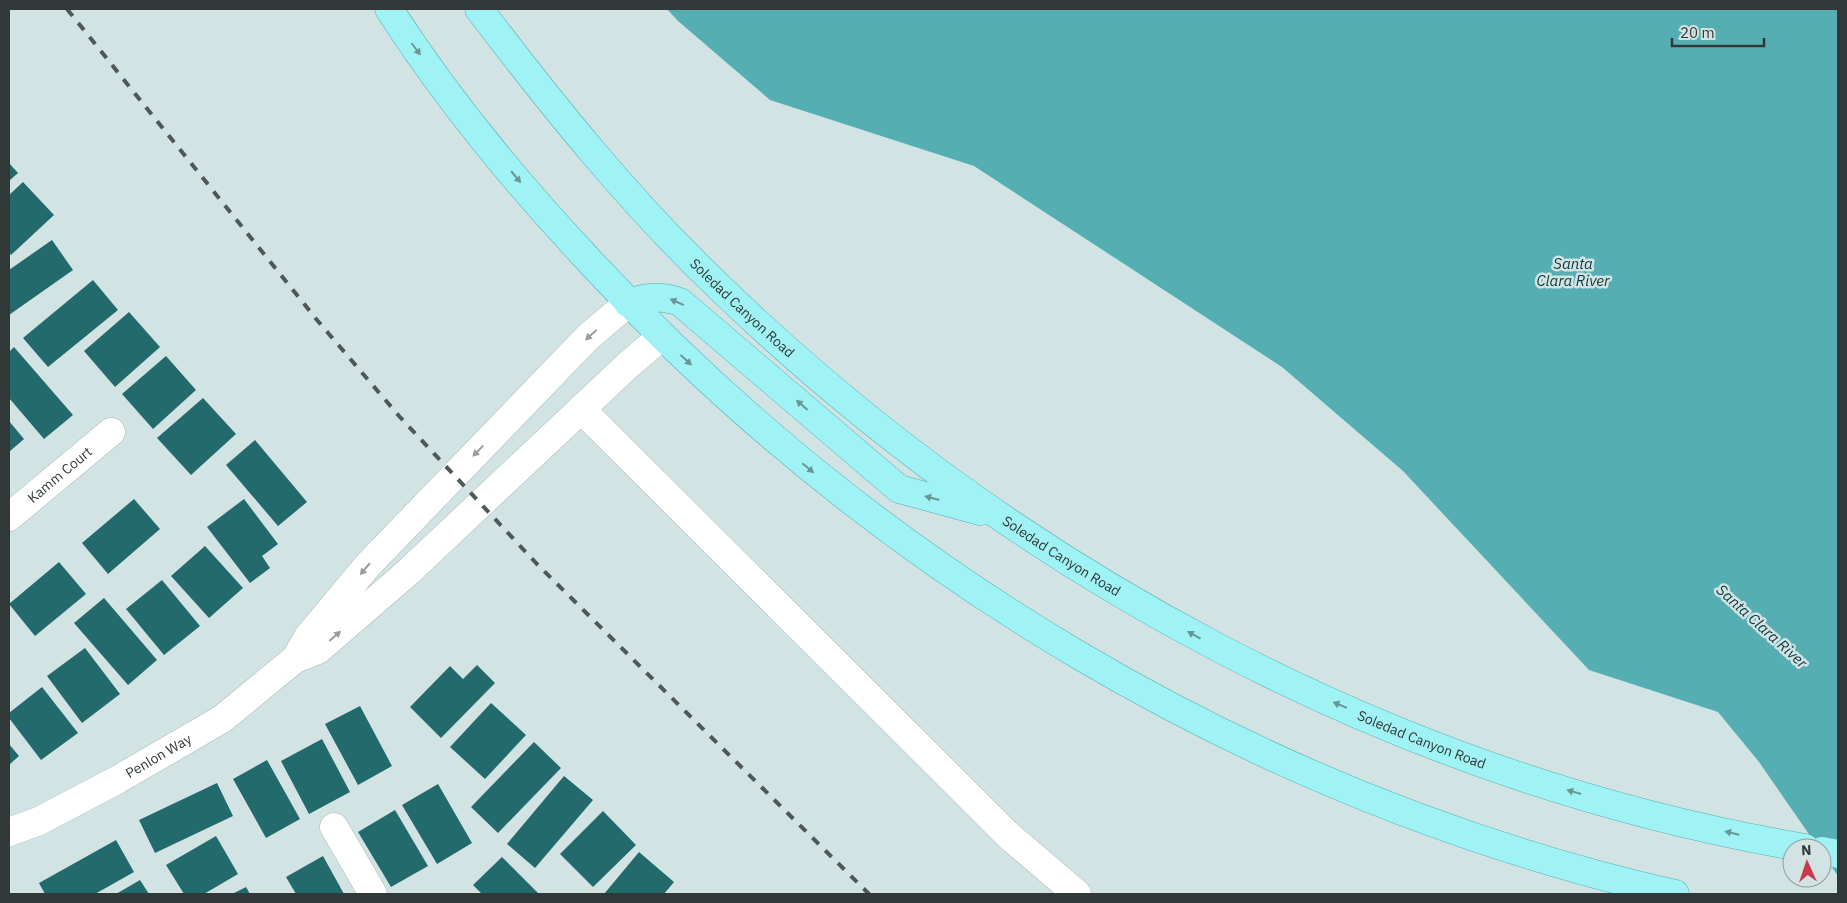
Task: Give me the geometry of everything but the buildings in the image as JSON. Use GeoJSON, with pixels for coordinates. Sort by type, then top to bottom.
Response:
{"type":"FeatureCollection","features":[{"type":"Feature","properties":{"kind":"main road"},"geometry":{"type":"LineString","coordinates":[[389,9],[474,127],[548,217],[628,303],[661,337],[737,408],[816,474],[898,538],[1046,637],[1161,702],[1253,748],[1339,786],[1445,827],[1543,860],[1675,894]]}},
{"type":"Feature","properties":{"kind":"main road","name":"Soledad Canyon Road"},"geometry":{"type":"LineString","coordinates":[[479,9],[550,102],[623,188],[714,283],[804,366],[898,443],[996,515],[1099,581],[1206,641],[1315,695],[1419,738],[1543,782],[1660,817],[1782,844]]}},
{"type":"Feature","properties":{"kind":"main road"},"geometry":{"type":"LineString","coordinates":[[628,303],[645,297],[663,296],[680,302],[899,489],[996,515]]}},
{"type":"Feature","properties":{"kind":"street"},"geometry":{"type":"LineString","coordinates":[[295,659],[308,637],[368,565],[588,337],[628,303]]}},
{"type":"Feature","properties":{"kind":"street"},"geometry":{"type":"LineString","coordinates":[[295,659],[318,650],[388,589],[661,337]]}},
{"type":"Feature","properties":{"kind":"street"},"geometry":{"type":"LineString","coordinates":[[581,409],[1009,836],[1077,894]]}},
{"type":"Feature","properties":{"kind":"street","name":"Kamm Court"},"geometry":{"type":"LineString","coordinates":[[9,517],[111,432]]}},
{"type":"Feature","properties":{"kind":"street","name":"Penlon Way"},"geometry":{"type":"LineString","coordinates":[[9,832],[39,821],[117,780],[222,719],[295,659]]}},
{"type":"Feature","properties":{"kind":"street"},"geometry":{"type":"LineString","coordinates":[[334,827],[374,894]]}},
{"type":"Feature","properties":{"kind":"water","name":"Santa Clara River"},"geometry":{"type":"Polygon","coordinates":[[[667,9],[1838,9],[1838,876],[1832,867],[1832,838],[1812,838],[1759,762],[1718,712],[1589,670],[1403,471],[1282,367],[974,166],[770,100],[678,21],[667,9]]]}},
{"type":"Feature","properties":{"kind":"railway"},"geometry":{"type":"LineString","coordinates":[[67,9],[317,320],[399,416],[536,563],[869,894]]}}]}
